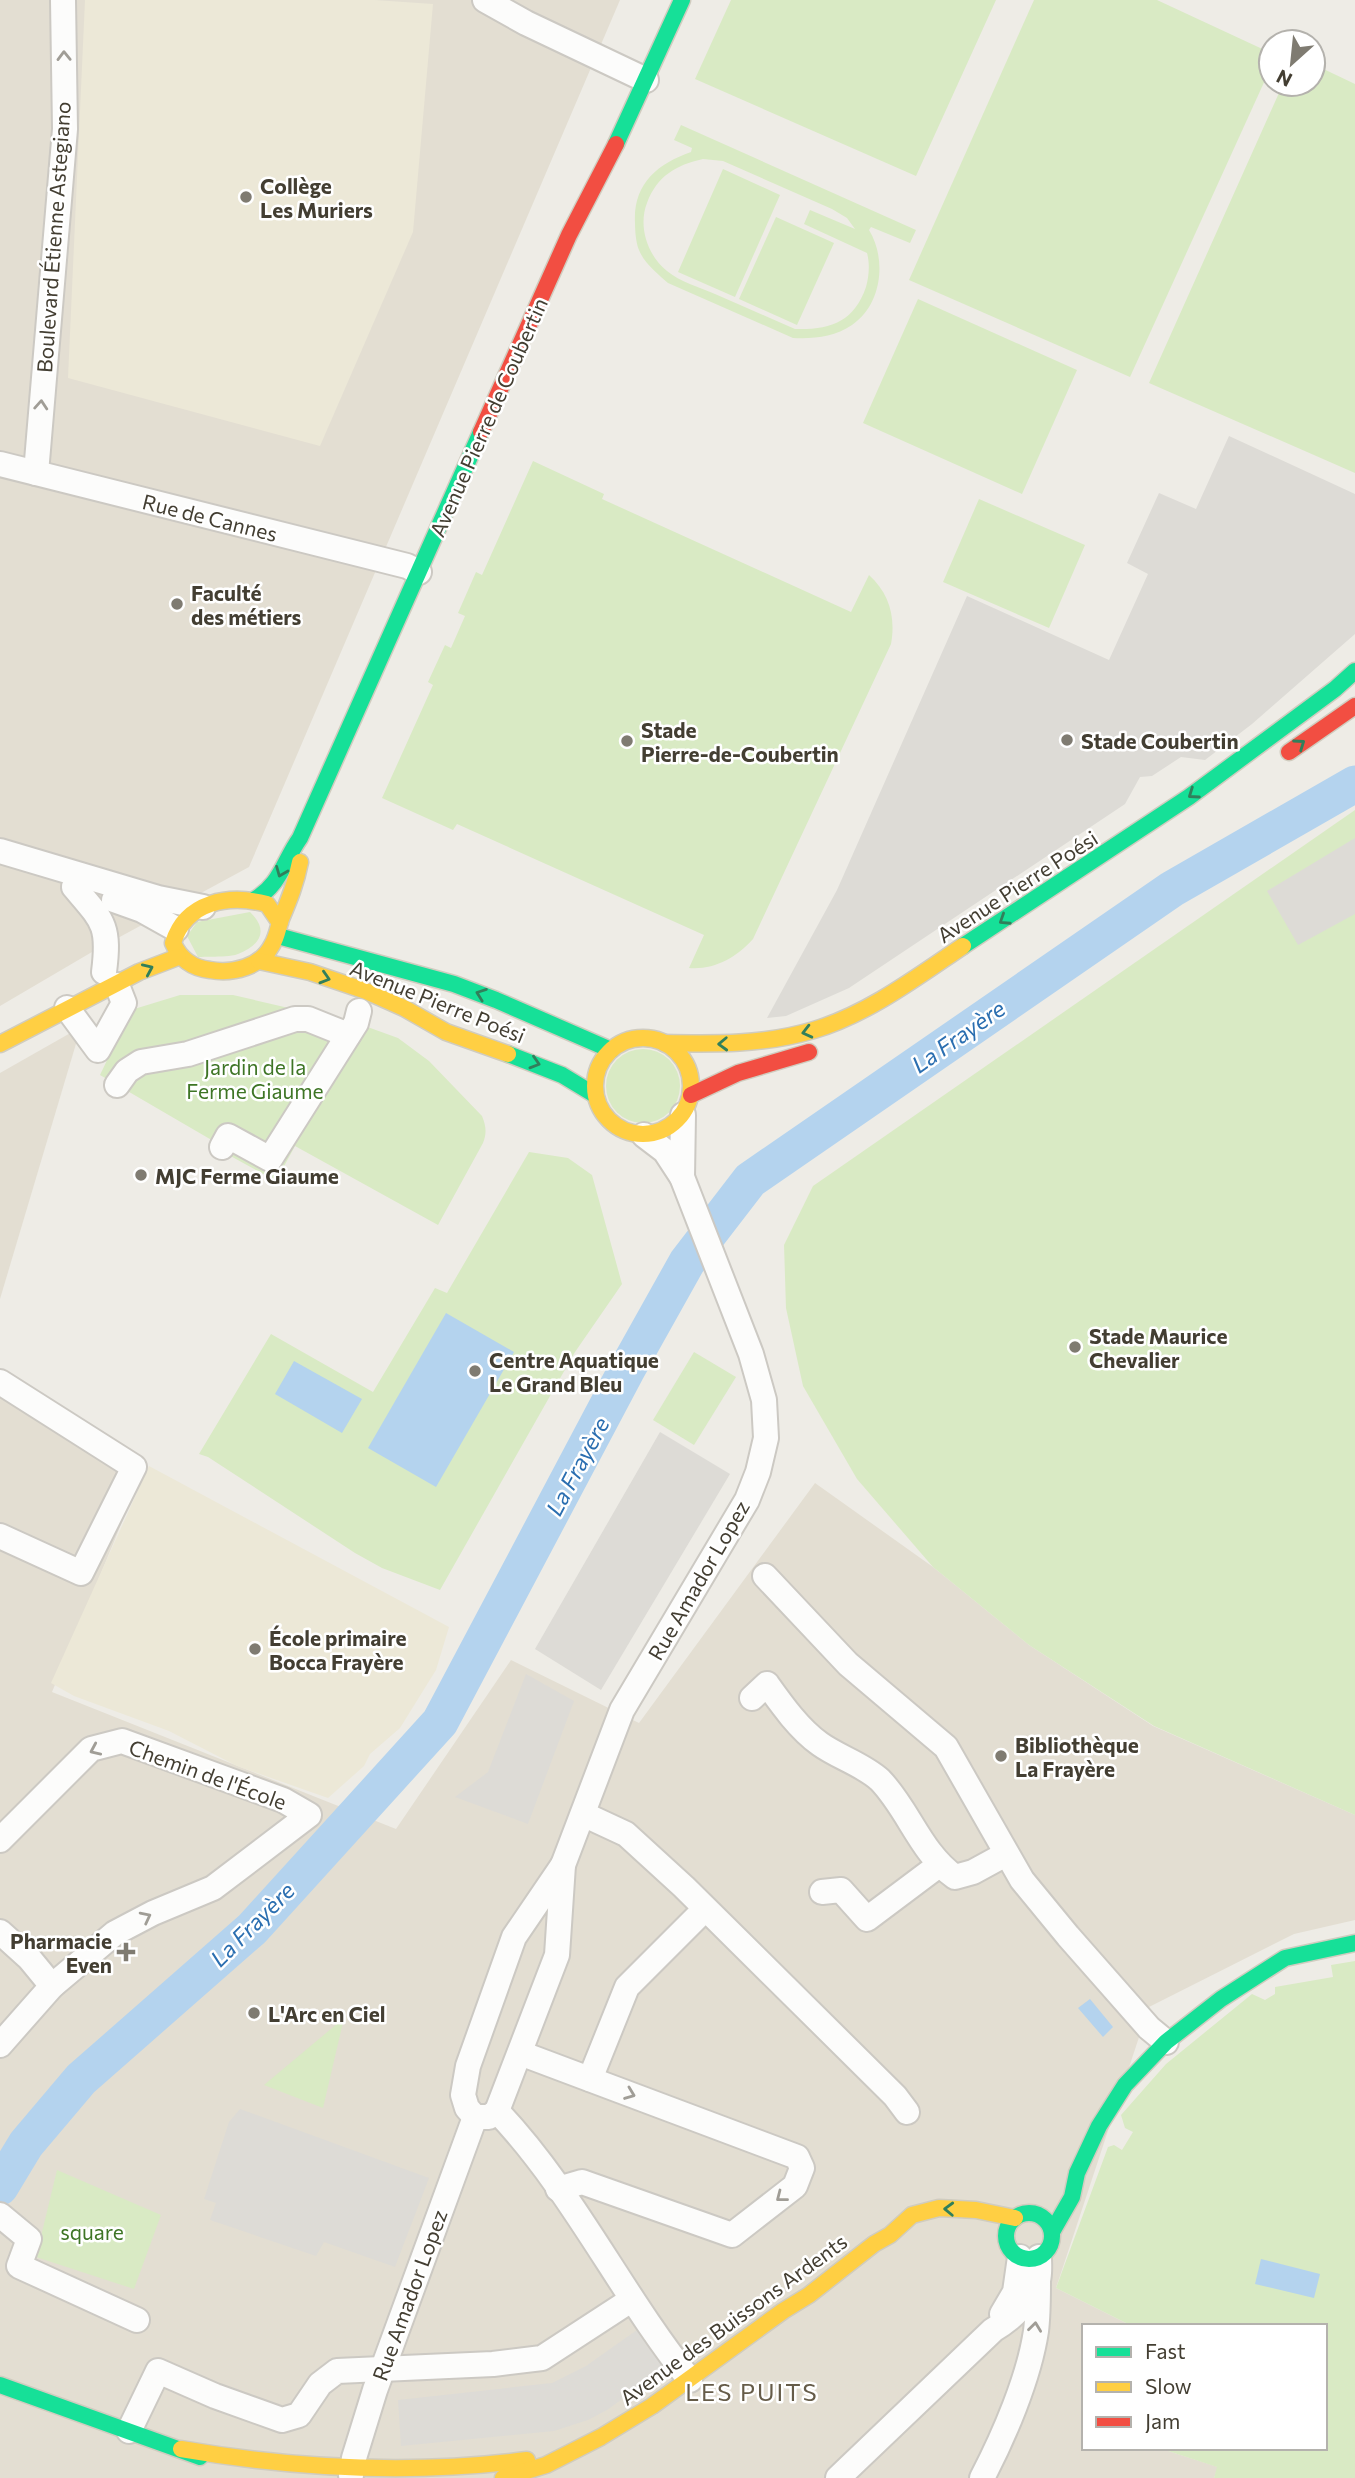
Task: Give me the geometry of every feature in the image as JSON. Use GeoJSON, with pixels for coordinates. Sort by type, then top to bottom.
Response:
{"type":"FeatureCollection","features":[{"type":"Feature","properties":{"kind":"main road","name":"Avenue Pierre de Coubertin"},"geometry":{"type":"LineString","coordinates":[[254,900],[278,883],[290,849],[300,838],[569,235],[646,80],[682,0]]}},
{"type":"Feature","properties":{"kind":"main road","name":"Avenue Pierre Poési"},"geometry":{"type":"LineString","coordinates":[[664,1043],[732,1044],[782,1038],[815,1030],[857,1013],[931,968],[1189,797],[1335,689],[1355,671]]}},
{"type":"Feature","properties":{"kind":"main road"},"geometry":{"type":"LineString","coordinates":[[1277,760],[1355,706]]}},
{"type":"Feature","properties":{"kind":"main road","name":"Avenue Pierre de Coubertin"},"geometry":{"type":"LineString","coordinates":[[279,929],[299,894],[300,838]]}},
{"type":"Feature","properties":{"kind":"main road"},"geometry":{"type":"LineString","coordinates":[[152,947],[174,933],[203,907],[227,899],[254,900],[267,904],[279,929],[267,954],[259,961],[232,971],[208,972],[190,966],[178,957],[173,945],[174,933]]}},
{"type":"Feature","properties":{"kind":"main road","name":"Avenue Pierre Poési"},"geometry":{"type":"LineString","coordinates":[[279,929],[499,1000],[574,1037],[611,1050]]}},
{"type":"Feature","properties":{"kind":"main road","name":"Avenue Pierre Poési"},"geometry":{"type":"LineString","coordinates":[[321,930],[328,937],[377,961]]}},
{"type":"Feature","properties":{"kind":"main road"},"geometry":{"type":"LineString","coordinates":[[0,1028],[115,972],[139,972],[178,957]]}},
{"type":"Feature","properties":{"kind":"main road","name":"Avenue Pierre Poési"},"geometry":{"type":"LineString","coordinates":[[259,961],[276,963],[366,991],[398,1005],[450,1034],[490,1050],[550,1068],[580,1083],[595,1095]]}},
{"type":"Feature","properties":{"kind":"main road"},"geometry":{"type":"LineString","coordinates":[[0,1044],[67,1007],[115,972]]}},
{"type":"Feature","properties":{"kind":"main road"},"geometry":{"type":"LineString","coordinates":[[687,1105],[691,1080],[687,1065],[677,1052],[651,1038],[636,1038],[611,1050],[601,1063],[595,1078],[595,1095],[604,1116],[622,1130],[644,1135],[659,1132],[672,1125],[687,1105],[738,1073],[823,1046]]}},
{"type":"Feature","properties":{"kind":"main road"},"geometry":{"type":"LineString","coordinates":[[1026,2259],[1050,2246],[1052,2232],[1072,2197],[1077,2173],[1099,2126],[1125,2085],[1166,2042],[1222,1999],[1285,1958],[1355,1943]]}},
{"type":"Feature","properties":{"kind":"main road"},"geometry":{"type":"LineString","coordinates":[[1038,2215],[1077,2173]]}},
{"type":"Feature","properties":{"kind":"main road","name":"Avenue des Buissons Ardents"},"geometry":{"type":"LineString","coordinates":[[503,2478],[546,2465],[601,2437],[690,2379],[808,2295],[874,2244],[890,2235],[912,2215],[939,2208],[976,2210],[1016,2218]]}},
{"type":"Feature","properties":{"kind":"main road"},"geometry":{"type":"LineString","coordinates":[[1026,2259],[1008,2227],[1016,2218],[1023,2214],[1038,2215],[1049,2225],[1052,2232]]}},
{"type":"Feature","properties":{"kind":"main road","name":"Avenue des Buissons Ardents"},"geometry":{"type":"LineString","coordinates":[[890,2235],[946,2224]]}},
{"type":"Feature","properties":{"kind":"main road"},"geometry":{"type":"LineString","coordinates":[[986,2232],[1026,2259]]}},
{"type":"Feature","properties":{"kind":"main road","name":"Avenue des Buissons Ardents"},"geometry":{"type":"LineString","coordinates":[[0,2385],[180,2449],[236,2473]]}},
{"type":"Feature","properties":{"kind":"main road","name":"Avenue des Buissons Ardents"},"geometry":{"type":"LineString","coordinates":[[180,2449],[293,2470],[351,2477],[458,2474],[520,2463],[601,2437]]}},
{"type":"Feature","properties":{"kind":"street","name":"Boulevard Étienne Astegiano"},"geometry":{"type":"LineString","coordinates":[[36,473],[65,129],[63,0]]}},
{"type":"Feature","properties":{"kind":"street"},"geometry":{"type":"LineString","coordinates":[[485,0],[526,23],[646,80]]}},
{"type":"Feature","properties":{"kind":"street","name":"Rue de Cannes"},"geometry":{"type":"LineString","coordinates":[[0,464],[407,566],[419,572]]}},
{"type":"Feature","properties":{"kind":"street"},"geometry":{"type":"LineString","coordinates":[[0,851],[158,898],[203,907]]}},
{"type":"Feature","properties":{"kind":"street"},"geometry":{"type":"LineString","coordinates":[[0,865],[134,907],[174,933]]}},
{"type":"Feature","properties":{"kind":"street"},"geometry":{"type":"LineString","coordinates":[[67,1007],[98,1050],[124,1003],[107,947],[106,931],[99,915],[74,887]]}},
{"type":"Feature","properties":{"kind":"street"},"geometry":{"type":"LineString","coordinates":[[222,1147],[228,1136],[270,1158],[356,1023],[359,1011]]}},
{"type":"Feature","properties":{"kind":"street"},"geometry":{"type":"LineString","coordinates":[[117,1085],[127,1071],[141,1062],[188,1054],[295,1019],[308,1019],[348,1035]]}},
{"type":"Feature","properties":{"kind":"street"},"geometry":{"type":"LineString","coordinates":[[682,1177],[687,1105]]}},
{"type":"Feature","properties":{"kind":"street"},"geometry":{"type":"LineString","coordinates":[[644,1135],[665,1152],[682,1177]]}},
{"type":"Feature","properties":{"kind":"street","name":"Rue Amador Lopez"},"geometry":{"type":"LineString","coordinates":[[486,2114],[467,2108],[463,2095],[468,2066],[514,1937],[563,1865],[622,1710],[747,1500],[758,1472],[766,1438],[764,1400],[751,1354],[682,1177]]}},
{"type":"Feature","properties":{"kind":"street"},"geometry":{"type":"LineString","coordinates":[[0,1382],[134,1467],[81,1573],[0,1536]]}},
{"type":"Feature","properties":{"kind":"street"},"geometry":{"type":"LineString","coordinates":[[765,1576],[848,1664],[946,1747],[1023,1880],[1149,2028],[1166,2042]]}},
{"type":"Feature","properties":{"kind":"street"},"geometry":{"type":"LineString","coordinates":[[752,1698],[767,1684],[784,1707],[818,1743],[878,1779],[900,1805],[939,1865],[955,1877],[973,1872],[1006,1854]]}},
{"type":"Feature","properties":{"kind":"street","name":"Chemin de l'École"},"geometry":{"type":"LineString","coordinates":[[0,1840],[91,1749],[122,1741],[283,1800],[309,1815],[214,1888],[153,1913],[115,1933],[52,1986],[0,2045]]}},
{"type":"Feature","properties":{"kind":"street"},"geometry":{"type":"LineString","coordinates":[[583,1814],[626,1834],[895,2096],[907,2112]]}},
{"type":"Feature","properties":{"kind":"street","name":"Rue Amador Lopez"},"geometry":{"type":"LineString","coordinates":[[351,2477],[354,2458],[383,2370],[486,2114],[520,2053],[557,1955],[563,1865]]}},
{"type":"Feature","properties":{"kind":"street"},"geometry":{"type":"LineString","coordinates":[[822,1892],[841,1890],[867,1919],[939,1865]]}},
{"type":"Feature","properties":{"kind":"street"},"geometry":{"type":"LineString","coordinates":[[590,2079],[627,1987],[705,1909]]}},
{"type":"Feature","properties":{"kind":"street"},"geometry":{"type":"LineString","coordinates":[[0,1932],[29,1958],[52,1986]]}},
{"type":"Feature","properties":{"kind":"street"},"geometry":{"type":"LineString","coordinates":[[520,2053],[797,2157],[802,2168],[795,2186],[732,2235],[582,2182],[558,2189]]}},
{"type":"Feature","properties":{"kind":"street"},"geometry":{"type":"LineString","coordinates":[[486,2114],[516,2131],[661,2343],[690,2379]]}},
{"type":"Feature","properties":{"kind":"street"},"geometry":{"type":"LineString","coordinates":[[0,2215],[29,2239],[19,2266],[137,2320]]}},
{"type":"Feature","properties":{"kind":"street"},"geometry":{"type":"LineString","coordinates":[[847,2470],[1000,2326],[1026,2259]]}},
{"type":"Feature","properties":{"kind":"street"},"geometry":{"type":"LineString","coordinates":[[982,2478],[1002,2441],[1036,2331],[1026,2259]]}},
{"type":"Feature","properties":{"kind":"street"},"geometry":{"type":"LineString","coordinates":[[129,2431],[158,2371],[215,2396],[282,2420],[299,2415],[320,2384],[337,2371],[493,2364],[542,2358],[631,2300]]}},
{"type":"Feature","properties":{"kind":"street"},"geometry":{"type":"LineString","coordinates":[[1000,2326],[1025,2371]]}},
{"type":"Feature","properties":{"kind":"shaded area"},"geometry":{"type":"Polygon","coordinates":[[[0,0],[620,0],[249,867],[92,952],[0,1006],[0,0]]]}},
{"type":"Feature","properties":{"kind":"shaded area","name":"Collège Les Muriers"},"geometry":{"type":"Polygon","coordinates":[[[85,0],[375,0],[433,4],[413,232],[320,446],[68,378],[85,0]]]}},
{"type":"Feature","properties":{"kind":"shaded area","name":"Stade Coubertin"},"geometry":{"type":"Polygon","coordinates":[[[1229,436],[1355,494],[1355,634],[1252,724],[1205,760],[1181,757],[1152,776],[1140,777],[1125,804],[849,988],[786,1016],[767,1018],[837,890],[967,596],[1109,660],[1148,574],[1127,563],[1159,493],[1196,509],[1229,436]]]}},
{"type":"Feature","properties":{"kind":"shaded area"},"geometry":{"type":"Polygon","coordinates":[[[1355,838],[1355,914],[1298,945],[1267,891],[1355,838]]]}},
{"type":"Feature","properties":{"kind":"shaded area"},"geometry":{"type":"Polygon","coordinates":[[[81,1027],[0,1299],[0,1073],[81,1027]]]}},
{"type":"Feature","properties":{"kind":"shaded area"},"geometry":{"type":"Polygon","coordinates":[[[0,1379],[146,1464],[52,1692],[396,1829],[511,1660],[639,1723],[815,1483],[933,1567],[1029,1645],[1153,1726],[1355,1815],[1355,1920],[1294,1934],[1149,2007],[1056,2288],[1128,2324],[1082,2324],[1082,2450],[1165,2450],[1218,2467],[1214,2478],[0,2478],[0,1379]]]}},
{"type":"Feature","properties":{"kind":"shaded area"},"geometry":{"type":"Polygon","coordinates":[[[660,1432],[730,1474],[601,1690],[535,1649],[660,1432]]]}},
{"type":"Feature","properties":{"kind":"shaded area","name":"École primaire Bocca Frayère"},"geometry":{"type":"Polygon","coordinates":[[[149,1466],[449,1627],[436,1670],[400,1728],[370,1754],[364,1766],[328,1798],[237,1766],[169,1731],[74,1696],[51,1683],[149,1466]]]}},
{"type":"Feature","properties":{"kind":"shaded area"},"geometry":{"type":"Polygon","coordinates":[[[526,1674],[574,1701],[528,1824],[455,1797],[488,1772],[526,1674]]]}},
{"type":"Feature","properties":{"kind":"shaded area"},"geometry":{"type":"Polygon","coordinates":[[[240,2109],[429,2178],[395,2267],[324,2242],[316,2256],[210,2220],[216,2203],[204,2199],[229,2122],[240,2109]]]}},
{"type":"Feature","properties":{"kind":"shaded area"},"geometry":{"type":"Polygon","coordinates":[[[637,2330],[665,2368],[607,2410],[588,2420],[554,2431],[401,2446],[398,2400],[552,2383],[586,2366],[637,2330]]]}},
{"type":"Feature","properties":{"kind":"green space"},"geometry":{"type":"Polygon","coordinates":[[[731,0],[996,0],[916,176],[695,79],[731,0]]]}},
{"type":"Feature","properties":{"kind":"green space"},"geometry":{"type":"Polygon","coordinates":[[[1034,0],[1157,0],[1257,46],[1257,98],[1130,377],[909,280],[1034,0]]]}},
{"type":"Feature","properties":{"kind":"green space"},"geometry":{"type":"Polygon","coordinates":[[[1327,71],[1355,84],[1355,473],[1149,383],[1277,98],[1327,98],[1327,71]]]}},
{"type":"Feature","properties":{"kind":"green space"},"geometry":{"type":"Polygon","coordinates":[[[681,125],[916,230],[910,243],[871,227],[869,230],[875,242],[879,268],[870,306],[852,325],[831,335],[793,338],[668,283],[641,255],[636,240],[635,223],[638,197],[658,169],[691,152],[692,148],[674,140],[681,125]],[[703,159],[684,165],[669,173],[656,186],[644,212],[646,240],[654,257],[672,275],[795,329],[819,328],[839,322],[847,316],[861,299],[866,287],[869,270],[867,253],[804,224],[810,210],[855,229],[847,218],[723,161],[703,159]]]}},
{"type":"Feature","properties":{"kind":"green space"},"geometry":{"type":"Polygon","coordinates":[[[723,169],[780,195],[735,297],[678,272],[723,169]]]}},
{"type":"Feature","properties":{"kind":"green space"},"geometry":{"type":"Polygon","coordinates":[[[776,217],[834,243],[797,325],[739,299],[776,217]]]}},
{"type":"Feature","properties":{"kind":"green space"},"geometry":{"type":"Polygon","coordinates":[[[918,299],[1077,370],[1022,494],[863,423],[918,299]]]}},
{"type":"Feature","properties":{"kind":"green space","name":"Stade Pierre-de-Coubertin"},"geometry":{"type":"Polygon","coordinates":[[[533,461],[604,494],[602,499],[851,612],[869,575],[882,590],[889,606],[892,615],[891,644],[753,939],[732,957],[716,965],[689,968],[704,935],[457,824],[453,830],[382,798],[433,685],[428,682],[445,645],[451,648],[465,616],[458,613],[476,572],[482,575],[533,461]]]}},
{"type":"Feature","properties":{"kind":"green space"},"geometry":{"type":"Polygon","coordinates":[[[979,499],[1085,545],[1049,628],[943,582],[979,499]]]}},
{"type":"Feature","properties":{"kind":"green space","name":"Stade Maurice Chevalier"},"geometry":{"type":"Polygon","coordinates":[[[1355,810],[1355,1815],[1154,1726],[1029,1645],[933,1567],[857,1479],[803,1386],[786,1308],[784,1245],[813,1186],[1355,810]]]}},
{"type":"Feature","properties":{"kind":"green space"},"geometry":{"type":"Polygon","coordinates":[[[250,912],[261,931],[257,942],[234,955],[198,957],[187,936],[197,922],[250,912]]]}},
{"type":"Feature","properties":{"kind":"green space","name":"Jardin de la Ferme Giaume"},"geometry":{"type":"Polygon","coordinates":[[[180,995],[233,995],[362,1025],[398,1038],[429,1061],[482,1116],[486,1129],[483,1143],[438,1225],[295,1146],[276,1181],[225,1153],[227,1149],[100,1075],[131,1010],[180,995]]]}},
{"type":"Feature","properties":{"kind":"green space"},"geometry":{"type":"Polygon","coordinates":[[[636,1049],[650,1049],[664,1055],[674,1065],[680,1086],[674,1107],[664,1117],[650,1123],[636,1123],[622,1117],[612,1107],[606,1093],[606,1079],[612,1065],[622,1055],[636,1049]]]}},
{"type":"Feature","properties":{"kind":"green space","name":"Centre Aquatique Le Grand Bleu"},"geometry":{"type":"Polygon","coordinates":[[[529,1152],[568,1158],[592,1175],[622,1284],[575,1352],[440,1590],[382,1568],[355,1553],[208,1457],[199,1454],[271,1334],[373,1392],[435,1288],[447,1293],[529,1152]]]}},
{"type":"Feature","properties":{"kind":"green space"},"geometry":{"type":"Polygon","coordinates":[[[694,1352],[736,1377],[694,1445],[653,1420],[694,1352]]]}},
{"type":"Feature","properties":{"kind":"green space"},"geometry":{"type":"Polygon","coordinates":[[[1355,1961],[1355,2478],[1214,2478],[1217,2467],[1165,2450],[1327,2450],[1327,2324],[1128,2324],[1056,2288],[1108,2147],[1114,2145],[1122,2150],[1133,2132],[1125,2128],[1121,2115],[1166,2064],[1252,1994],[1265,2000],[1275,1994],[1275,1987],[1333,1977],[1331,1965],[1355,1961]]]}},
{"type":"Feature","properties":{"kind":"green space"},"geometry":{"type":"Polygon","coordinates":[[[344,2018],[323,2108],[264,2085],[344,2018]]]}},
{"type":"Feature","properties":{"kind":"green space","name":"square"},"geometry":{"type":"Polygon","coordinates":[[[57,2170],[161,2215],[134,2289],[36,2257],[57,2170]]]}},
{"type":"Feature","properties":{"kind":"water"},"geometry":{"type":"Polygon","coordinates":[[[446,1313],[514,1352],[436,1487],[368,1448],[446,1313]]]}},
{"type":"Feature","properties":{"kind":"water"},"geometry":{"type":"Polygon","coordinates":[[[294,1361],[362,1399],[342,1433],[275,1394],[294,1361]]]}},
{"type":"Feature","properties":{"kind":"water"},"geometry":{"type":"Polygon","coordinates":[[[1090,1999],[1113,2027],[1103,2037],[1078,2008],[1090,1999]]]}},
{"type":"Feature","properties":{"kind":"water"},"geometry":{"type":"Polygon","coordinates":[[[1261,2259],[1320,2274],[1314,2298],[1255,2284],[1261,2259]]]}},
{"type":"Feature","properties":{"kind":"waterway","name":"La Frayère"},"geometry":{"type":"LineString","coordinates":[[0,2187],[26,2144],[81,2079],[252,1929],[440,1722],[626,1371],[687,1262],[750,1180],[1172,889],[1355,784]]}},
{"type":"Feature","properties":{"kind":"traffic: fast"},"geometry":{"type":"LineString","coordinates":[[616,144],[682,0]]}},
{"type":"Feature","properties":{"kind":"traffic: fast"},"geometry":{"type":"LineString","coordinates":[[254,900],[276,880],[300,838],[481,432]]}},
{"type":"Feature","properties":{"kind":"traffic: fast"},"geometry":{"type":"LineString","coordinates":[[963,946],[1189,797],[1335,689],[1355,671]]}},
{"type":"Feature","properties":{"kind":"traffic: fast"},"geometry":{"type":"LineString","coordinates":[[278,936],[454,984],[611,1050]]}},
{"type":"Feature","properties":{"kind":"traffic: fast"},"geometry":{"type":"LineString","coordinates":[[508,1054],[562,1075],[595,1095]]}},
{"type":"Feature","properties":{"kind":"traffic: fast"},"geometry":{"type":"LineString","coordinates":[[1052,2232],[1072,2197],[1077,2173],[1099,2126],[1125,2085],[1166,2042],[1221,1999],[1285,1958],[1355,1943]]}},
{"type":"Feature","properties":{"kind":"traffic: fast"},"geometry":{"type":"LineString","coordinates":[[1029,2213],[1045,2220],[1052,2236],[1045,2252],[1029,2259],[1013,2252],[1006,2236],[1013,2220],[1029,2213]]}},
{"type":"Feature","properties":{"kind":"traffic: fast"},"geometry":{"type":"LineString","coordinates":[[0,2385],[200,2457]]}},
{"type":"Feature","properties":{"kind":"traffic: slow"},"geometry":{"type":"LineString","coordinates":[[280,923],[267,904],[224,901],[198,910],[188,918],[173,943],[187,962],[204,969],[228,971],[254,964],[267,953],[274,942],[300,862]]}},
{"type":"Feature","properties":{"kind":"traffic: slow"},"geometry":{"type":"LineString","coordinates":[[664,1043],[758,1041],[814,1030],[873,1005],[963,946]]}},
{"type":"Feature","properties":{"kind":"traffic: slow"},"geometry":{"type":"LineString","coordinates":[[0,1044],[139,972],[178,957]]}},
{"type":"Feature","properties":{"kind":"traffic: slow"},"geometry":{"type":"LineString","coordinates":[[259,961],[310,972],[366,991],[404,1008],[446,1032],[508,1054]]}},
{"type":"Feature","properties":{"kind":"traffic: slow"},"geometry":{"type":"LineString","coordinates":[[643,1038],[661,1041],[677,1052],[688,1068],[691,1086],[688,1104],[677,1120],[661,1131],[643,1134],[625,1131],[609,1120],[598,1104],[595,1086],[598,1068],[609,1052],[625,1041],[643,1038]]}},
{"type":"Feature","properties":{"kind":"traffic: slow"},"geometry":{"type":"LineString","coordinates":[[503,2478],[546,2465],[601,2437],[652,2406],[809,2295],[874,2244],[890,2235],[912,2215],[939,2208],[976,2210],[1015,2218]]}},
{"type":"Feature","properties":{"kind":"traffic: slow"},"geometry":{"type":"LineString","coordinates":[[181,2449],[268,2461],[354,2468],[440,2467],[527,2460]]}},
{"type":"Feature","properties":{"kind":"traffic: jam"},"geometry":{"type":"LineString","coordinates":[[481,432],[569,235],[616,144]]}},
{"type":"Feature","properties":{"kind":"traffic: jam"},"geometry":{"type":"LineString","coordinates":[[1289,752],[1355,706]]}},
{"type":"Feature","properties":{"kind":"traffic: jam"},"geometry":{"type":"LineString","coordinates":[[691,1095],[738,1073],[809,1052]]}},
{"type":"Feature","properties":{"kind":"place","name":"Collège Les Muriers"},"geometry":{"type":"Point","coordinates":[246,197]}},
{"type":"Feature","properties":{"kind":"place","name":"Faculté des métiers"},"geometry":{"type":"Point","coordinates":[177,604]}},
{"type":"Feature","properties":{"kind":"place","name":"Stade Coubertin"},"geometry":{"type":"Point","coordinates":[1067,740]}},
{"type":"Feature","properties":{"kind":"place","name":"Stade Pierre-de-Coubertin"},"geometry":{"type":"Point","coordinates":[627,741]}},
{"type":"Feature","properties":{"kind":"place","name":"MJC Ferme Giaume"},"geometry":{"type":"Point","coordinates":[141,1175]}},
{"type":"Feature","properties":{"kind":"place","name":"Stade Maurice Chevalier"},"geometry":{"type":"Point","coordinates":[1075,1347]}},
{"type":"Feature","properties":{"kind":"place","name":"Centre Aquatique Le Grand Bleu"},"geometry":{"type":"Point","coordinates":[475,1371]}},
{"type":"Feature","properties":{"kind":"place","name":"École primaire Bocca Frayère"},"geometry":{"type":"Point","coordinates":[255,1649]}},
{"type":"Feature","properties":{"kind":"place","name":"Bibliothèque La Frayère"},"geometry":{"type":"Point","coordinates":[1001,1756]}},
{"type":"Feature","properties":{"kind":"place","name":"Pharmacie Even"},"geometry":{"type":"Point","coordinates":[126,1952]}},
{"type":"Feature","properties":{"kind":"place","name":"L'Arc en Ciel"},"geometry":{"type":"Point","coordinates":[254,2013]}},
{"type":"Feature","properties":{"kind":"district","name":"LES PUITS"},"geometry":{"type":"Point","coordinates":[752,2391]}}]}
